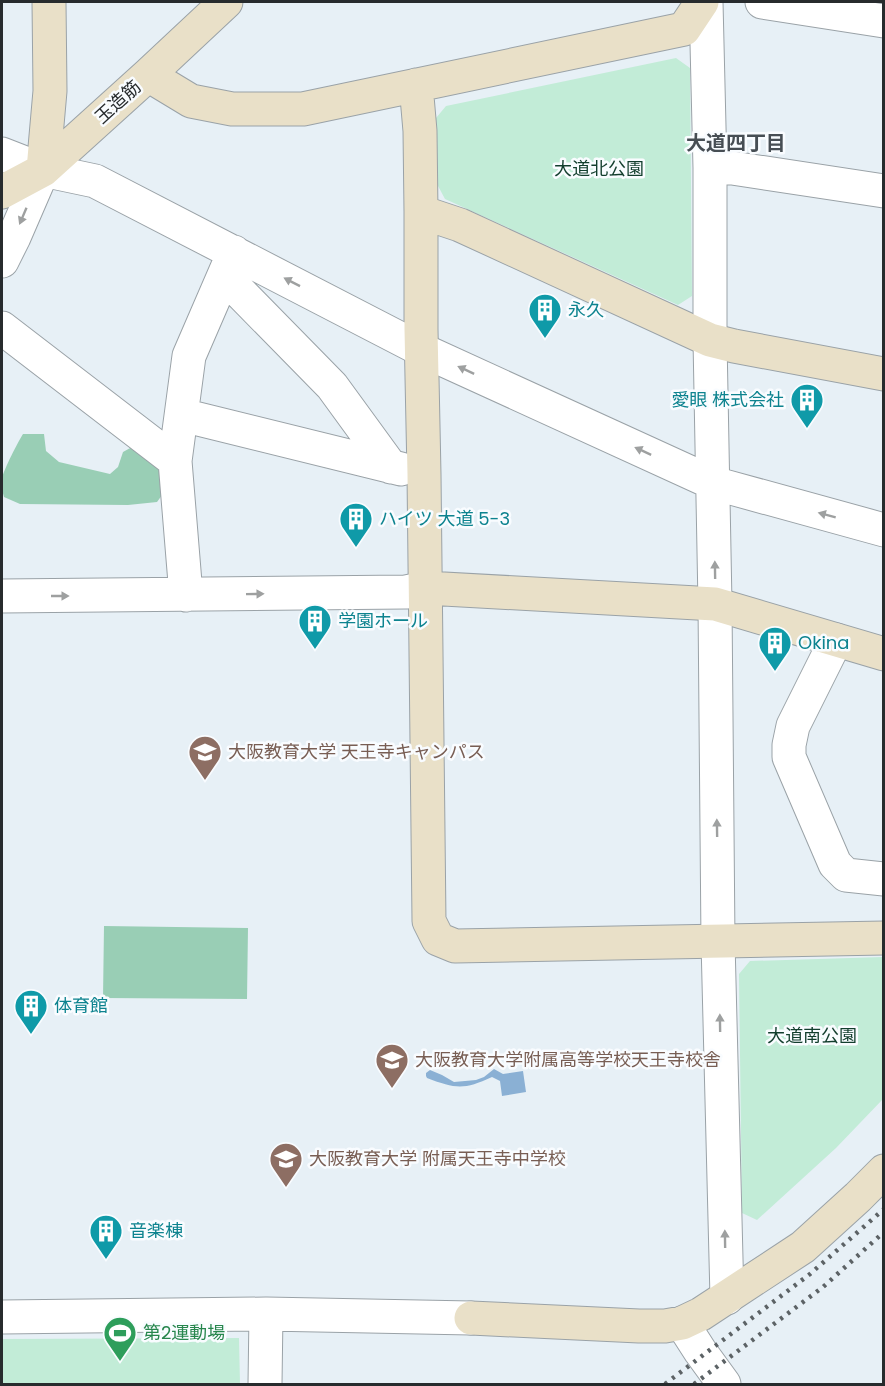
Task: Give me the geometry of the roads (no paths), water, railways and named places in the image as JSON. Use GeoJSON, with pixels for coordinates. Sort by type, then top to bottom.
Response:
{"type":"FeatureCollection","features":[{"type":"Feature","properties":{"kind":"street"},"geometry":{"type":"LineString","coordinates":[[2,261],[43,170],[50,92],[49,2]]}},
{"type":"Feature","properties":{"kind":"street","name":"玉造筋"},"geometry":{"type":"LineString","coordinates":[[2,192],[43,170],[226,2]]}},
{"type":"Feature","properties":{"kind":"street"},"geometry":{"type":"LineString","coordinates":[[148,75],[191,101],[232,109],[303,109],[684,29],[704,2]]}},
{"type":"Feature","properties":{"kind":"street"},"geometry":{"type":"LineString","coordinates":[[704,2],[710,168],[718,942],[727,1298]]}},
{"type":"Feature","properties":{"kind":"street"},"geometry":{"type":"LineString","coordinates":[[762,2],[884,21]]}},
{"type":"Feature","properties":{"kind":"street"},"geometry":{"type":"LineString","coordinates":[[416,85],[420,131],[429,921],[438,939],[455,946],[884,938]]}},
{"type":"Feature","properties":{"kind":"street"},"geometry":{"type":"LineString","coordinates":[[2,154],[43,170],[95,181],[229,264],[713,483],[884,530]]}},
{"type":"Feature","properties":{"kind":"street"},"geometry":{"type":"LineString","coordinates":[[710,168],[732,168],[884,191]]}},
{"type":"Feature","properties":{"kind":"street"},"geometry":{"type":"LineString","coordinates":[[421,212],[460,225],[710,340],[884,374]]}},
{"type":"Feature","properties":{"kind":"street"},"geometry":{"type":"LineString","coordinates":[[186,595],[175,461],[189,356],[229,264]]}},
{"type":"Feature","properties":{"kind":"street"},"geometry":{"type":"LineString","coordinates":[[229,264],[333,386],[391,467]]}},
{"type":"Feature","properties":{"kind":"street"},"geometry":{"type":"LineString","coordinates":[[2,328],[175,461]]}},
{"type":"Feature","properties":{"kind":"street"},"geometry":{"type":"LineString","coordinates":[[182,415],[424,474]]}},
{"type":"Feature","properties":{"kind":"street"},"geometry":{"type":"LineString","coordinates":[[2,596],[406,592],[426,588],[716,604],[884,654]]}},
{"type":"Feature","properties":{"kind":"street"},"geometry":{"type":"LineString","coordinates":[[836,640],[793,726],[789,757],[835,864],[846,875],[884,879]]}},
{"type":"Feature","properties":{"kind":"street"},"geometry":{"type":"LineString","coordinates":[[2,1317],[266,1314],[471,1318],[665,1326],[682,1323],[701,1314],[803,1247],[884,1171]]}},
{"type":"Feature","properties":{"kind":"street"},"geometry":{"type":"LineString","coordinates":[[265,1384],[266,1314]]}},
{"type":"Feature","properties":{"kind":"street"},"geometry":{"type":"LineString","coordinates":[[682,1323],[724,1384]]}},
{"type":"Feature","properties":{"kind":"water"},"geometry":{"type":"Polygon","coordinates":[[[494,1069],[503,1074],[523,1071],[526,1092],[502,1096],[500,1081],[492,1077],[467,1086],[453,1086],[426,1076],[430,1070],[454,1082],[476,1080],[494,1069]]]}},
{"type":"Feature","properties":{"kind":"railway"},"geometry":{"type":"LineString","coordinates":[[665,1384],[810,1274],[884,1209]]}},
{"type":"Feature","properties":{"kind":"railway"},"geometry":{"type":"LineString","coordinates":[[694,1384],[823,1287],[884,1232]]}},
{"type":"Feature","properties":{"kind":"place","name":"永久"},"geometry":{"type":"Point","coordinates":[545,339]}},
{"type":"Feature","properties":{"kind":"place","name":"愛眼 株式会社"},"geometry":{"type":"Point","coordinates":[807,429]}},
{"type":"Feature","properties":{"kind":"place","name":"ハイツ 大道 5-3"},"geometry":{"type":"Point","coordinates":[356,548]}},
{"type":"Feature","properties":{"kind":"place","name":"学園ホール"},"geometry":{"type":"Point","coordinates":[315,650]}},
{"type":"Feature","properties":{"kind":"place","name":"Okina"},"geometry":{"type":"Point","coordinates":[775,672]}},
{"type":"Feature","properties":{"kind":"place","name":"大阪教育大学 天王寺キャンパス"},"geometry":{"type":"Point","coordinates":[205,781]}},
{"type":"Feature","properties":{"kind":"place","name":"体育館"},"geometry":{"type":"Point","coordinates":[31,1035]}},
{"type":"Feature","properties":{"kind":"place","name":"大阪教育大学附属高等学校天王寺校舎"},"geometry":{"type":"Point","coordinates":[392,1089]}},
{"type":"Feature","properties":{"kind":"place","name":"大阪教育大学 附属天王寺中学校"},"geometry":{"type":"Point","coordinates":[286,1188]}},
{"type":"Feature","properties":{"kind":"place","name":"音楽棟"},"geometry":{"type":"Point","coordinates":[106,1260]}},
{"type":"Feature","properties":{"kind":"place","name":"第2運動場"},"geometry":{"type":"Point","coordinates":[120,1362]}},
{"type":"Feature","properties":{"kind":"district","name":"大道四丁目"},"geometry":{"type":"Point","coordinates":[736,143]}},
{"type":"Feature","properties":{"kind":"park label","name":"大道北公園"},"geometry":{"type":"Point","coordinates":[599,169]}},
{"type":"Feature","properties":{"kind":"park label","name":"大道南公園"},"geometry":{"type":"Point","coordinates":[812,1036]}}]}
